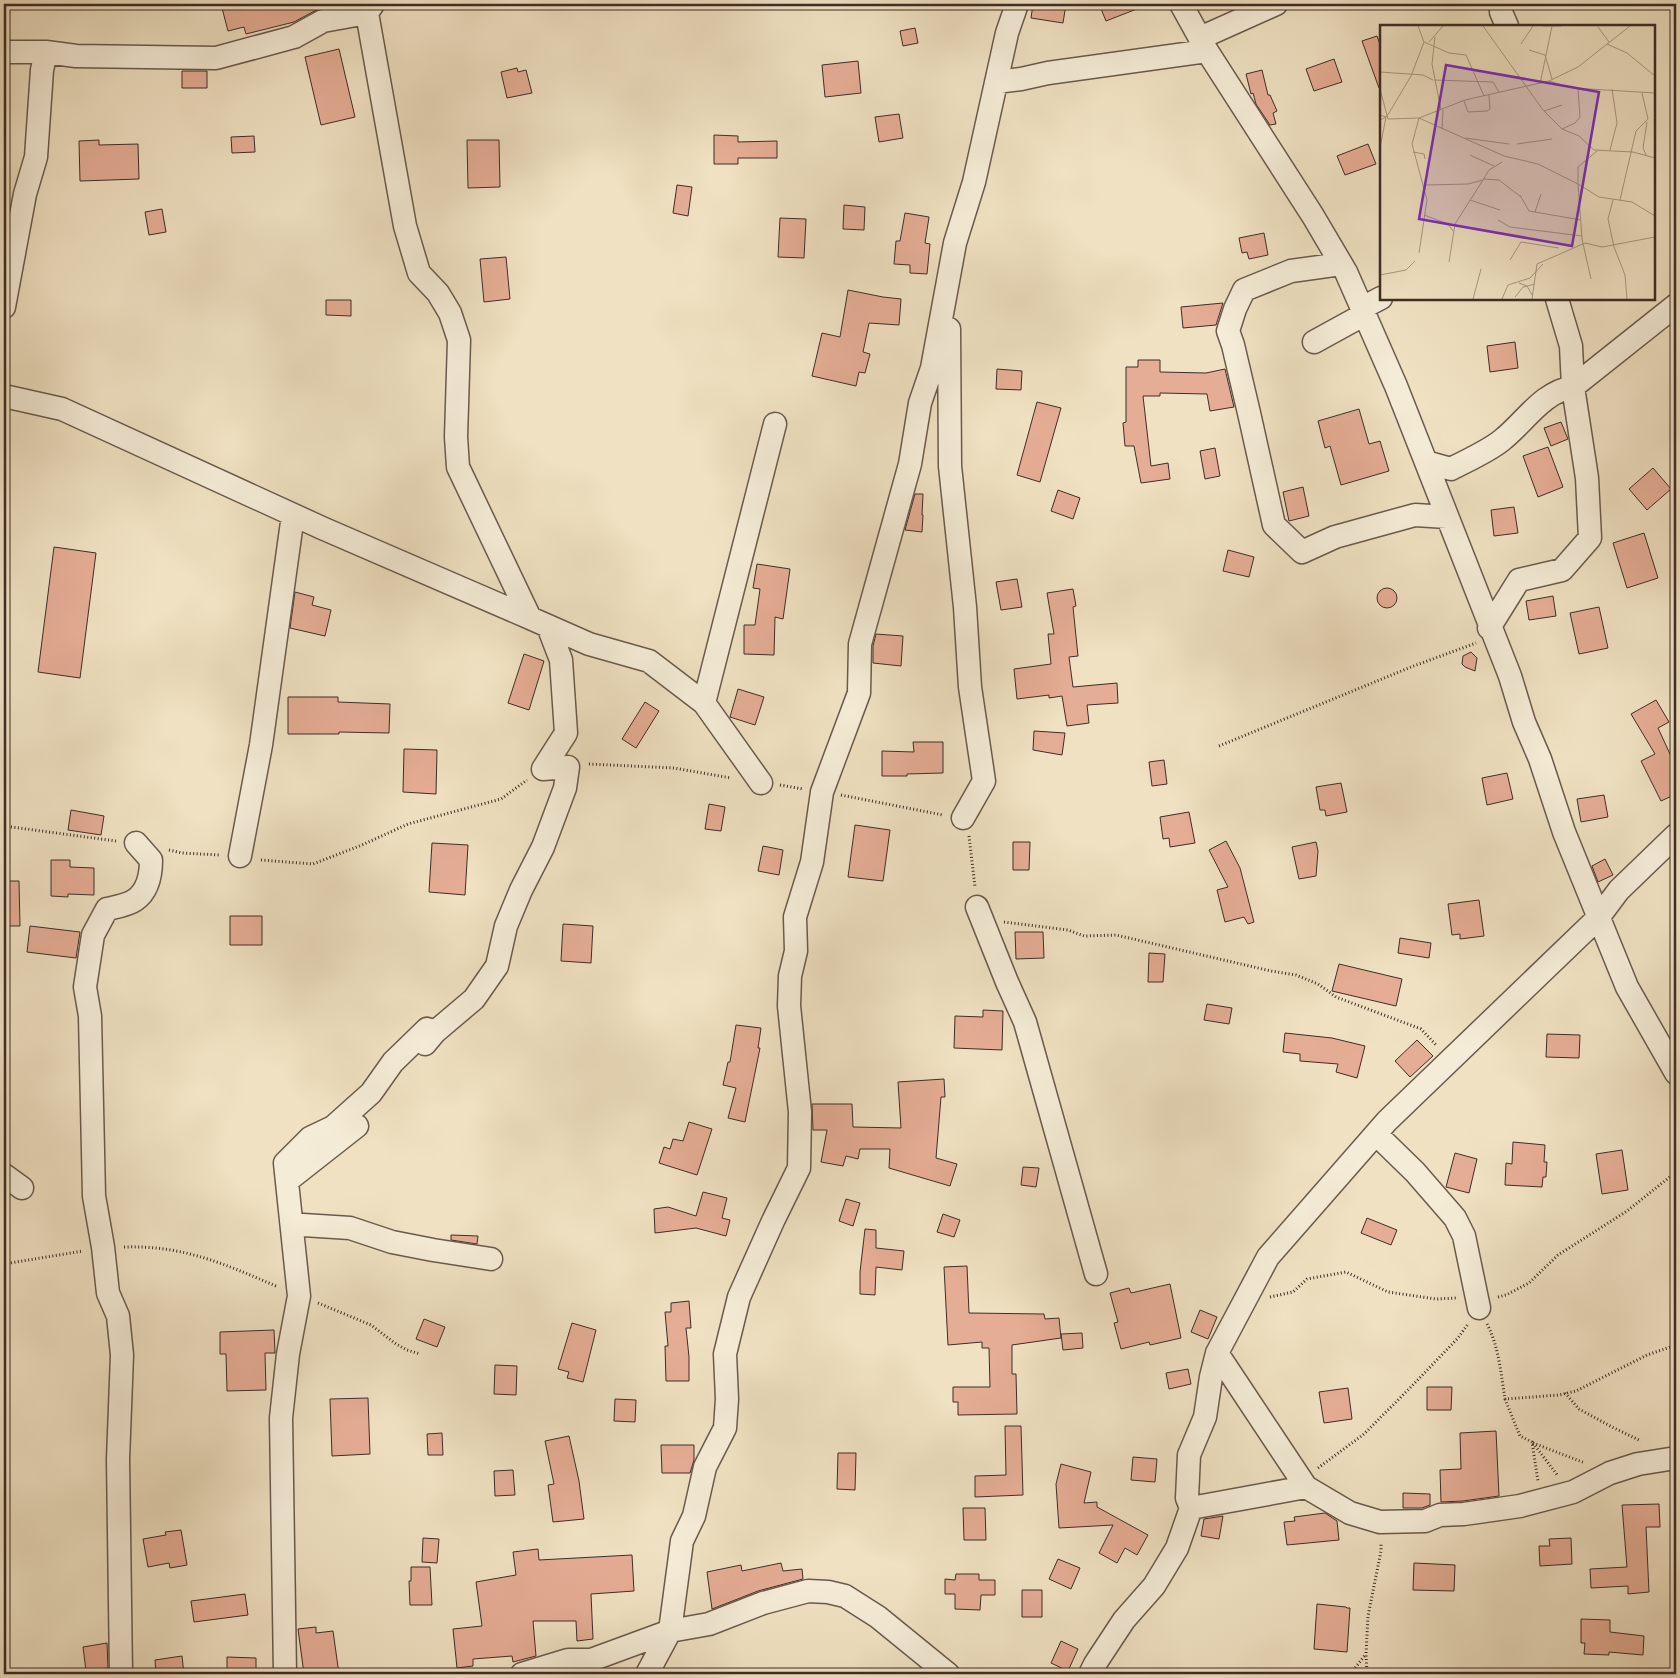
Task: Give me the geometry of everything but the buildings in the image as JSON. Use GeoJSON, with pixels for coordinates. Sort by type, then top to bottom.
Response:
{"type":"FeatureCollection","features":[{"type":"Feature","properties":{"kind":"street"},"geometry":{"type":"LineString","coordinates":[[647,1674],[670,1630],[682,1541],[694,1516],[705,1467],[725,1428],[727,1399],[725,1354],[739,1297],[799,1168],[800,1112],[789,1006],[790,976],[796,951],[795,917],[812,862],[822,792],[859,693],[860,644],[910,464],[920,403],[932,368],[955,243],[974,182],[1007,33],[1017,4]]}},
{"type":"Feature","properties":{"kind":"street"},"geometry":{"type":"LineString","coordinates":[[1181,4],[1203,45],[1370,307],[1396,386],[1489,627],[1510,676],[1524,722],[1540,759],[1564,832],[1598,918],[1627,987],[1667,1039],[1676,1072]]}},
{"type":"Feature","properties":{"kind":"street"},"geometry":{"type":"LineString","coordinates":[[996,82],[1203,45],[1276,4]]}},
{"type":"Feature","properties":{"kind":"street"},"geometry":{"type":"LineString","coordinates":[[1501,4],[1501,12],[1507,25]]}},
{"type":"Feature","properties":{"kind":"street"},"geometry":{"type":"LineString","coordinates":[[4,52],[46,52],[76,56],[216,58],[294,37],[323,22],[370,8],[404,226],[419,273],[438,293],[450,313],[459,340],[456,437],[458,467],[539,622],[561,660],[566,733],[543,769]]}},
{"type":"Feature","properties":{"kind":"street"},"geometry":{"type":"LineString","coordinates":[[4,307],[25,194],[36,157],[42,70],[46,52]]}},
{"type":"Feature","properties":{"kind":"street"},"geometry":{"type":"LineString","coordinates":[[1341,264],[1291,271],[1244,290],[1228,331],[1245,393],[1274,525],[1302,552],[1335,537],[1415,515],[1447,516]]}},
{"type":"Feature","properties":{"kind":"street"},"geometry":{"type":"LineString","coordinates":[[949,274],[950,466],[965,607],[970,687],[984,781],[963,818]]}},
{"type":"Feature","properties":{"kind":"street"},"geometry":{"type":"LineString","coordinates":[[1489,627],[1519,580],[1562,570],[1590,538],[1587,478],[1573,387],[1571,346],[1557,300]]}},
{"type":"Feature","properties":{"kind":"street"},"geometry":{"type":"LineString","coordinates":[[1426,462],[1451,469],[1501,441],[1535,407],[1564,388],[1573,387],[1676,305]]}},
{"type":"Feature","properties":{"kind":"street"},"geometry":{"type":"LineString","coordinates":[[1314,342],[1370,307]]}},
{"type":"Feature","properties":{"kind":"street"},"geometry":{"type":"LineString","coordinates":[[4,396],[62,409],[293,515],[589,644],[649,662],[704,703],[761,783]]}},
{"type":"Feature","properties":{"kind":"street"},"geometry":{"type":"LineString","coordinates":[[704,703],[775,424]]}},
{"type":"Feature","properties":{"kind":"street"},"geometry":{"type":"LineString","coordinates":[[240,856],[261,745],[293,515]]}},
{"type":"Feature","properties":{"kind":"street"},"geometry":{"type":"LineString","coordinates":[[285,1674],[281,1418],[288,1354],[299,1296],[285,1163],[310,1138],[333,1126],[371,1093],[394,1062],[427,1029],[435,1032],[474,999],[497,966],[506,926],[520,890],[542,846],[565,788],[568,767],[543,769]]}},
{"type":"Feature","properties":{"kind":"street"},"geometry":{"type":"LineString","coordinates":[[1090,1674],[1124,1620],[1154,1586],[1177,1548],[1192,1508],[1187,1498],[1189,1455],[1205,1417],[1211,1377],[1218,1353],[1268,1257],[1387,1122],[1598,918],[1619,890],[1676,835]]}},
{"type":"Feature","properties":{"kind":"street"},"geometry":{"type":"LineString","coordinates":[[121,1674],[118,1459],[122,1355],[118,1316],[108,1293],[103,1247],[94,1196],[90,1016],[85,987],[93,935],[108,909],[135,900],[146,887],[151,873],[151,860],[136,843]]}},
{"type":"Feature","properties":{"kind":"street"},"geometry":{"type":"LineString","coordinates":[[977,907],[1025,1022],[1096,1274]]}},
{"type":"Feature","properties":{"kind":"street"},"geometry":{"type":"LineString","coordinates":[[1376,1134],[1415,1172],[1455,1218],[1464,1236],[1479,1305]]}},
{"type":"Feature","properties":{"kind":"street"},"geometry":{"type":"LineString","coordinates":[[4,1175],[22,1188]]}},
{"type":"Feature","properties":{"kind":"street"},"geometry":{"type":"LineString","coordinates":[[292,1230],[303,1225],[350,1228],[392,1242],[490,1259]]}},
{"type":"Feature","properties":{"kind":"street"},"geometry":{"type":"LineString","coordinates":[[1218,1353],[1305,1484],[1350,1513],[1380,1522],[1424,1521],[1440,1515],[1464,1514],[1531,1503],[1573,1492],[1610,1472],[1638,1464],[1671,1459]]}},
{"type":"Feature","properties":{"kind":"street"},"geometry":{"type":"LineString","coordinates":[[1192,1508],[1305,1484]]}},
{"type":"Feature","properties":{"kind":"street"},"geometry":{"type":"LineString","coordinates":[[522,1674],[568,1660],[591,1660],[670,1630],[709,1624],[763,1603],[808,1591],[828,1592],[845,1596],[878,1617],[948,1674]]}},
{"type":"Feature","properties":{"kind":"path"},"geometry":{"type":"LineString","coordinates":[[1219,746],[1410,667],[1486,640],[1489,627]]}},
{"type":"Feature","properties":{"kind":"path"},"geometry":{"type":"LineString","coordinates":[[587,764],[674,768],[822,792],[963,818],[971,847],[977,907],[1002,922],[1068,930],[1084,936],[1116,935],[1271,971],[1296,974],[1318,984],[1336,997],[1421,1029],[1451,1061]]}},
{"type":"Feature","properties":{"kind":"path"},"geometry":{"type":"LineString","coordinates":[[4,826],[136,843],[182,853],[240,856],[313,864],[362,845],[408,824],[501,799],[543,769]]}},
{"type":"Feature","properties":{"kind":"path"},"geometry":{"type":"LineString","coordinates":[[1305,1484],[1322,1464],[1364,1434],[1409,1390],[1458,1338],[1479,1305],[1506,1295],[1528,1283],[1558,1254],[1627,1211],[1676,1172]]}},
{"type":"Feature","properties":{"kind":"path"},"geometry":{"type":"LineString","coordinates":[[4,1264],[103,1247],[146,1246],[189,1253],[224,1263],[299,1296],[366,1322],[401,1347],[420,1354]]}},
{"type":"Feature","properties":{"kind":"path"},"geometry":{"type":"LineString","coordinates":[[1248,1295],[1259,1300],[1293,1292],[1307,1279],[1346,1272],[1388,1292],[1436,1299],[1472,1298],[1479,1305],[1492,1334],[1505,1399],[1520,1436],[1610,1472]]}},
{"type":"Feature","properties":{"kind":"path"},"geometry":{"type":"LineString","coordinates":[[1505,1399],[1576,1391],[1647,1355],[1676,1345]]}},
{"type":"Feature","properties":{"kind":"path"},"geometry":{"type":"LineString","coordinates":[[1565,1393],[1579,1409],[1653,1447],[1671,1459]]}},
{"type":"Feature","properties":{"kind":"path"},"geometry":{"type":"LineString","coordinates":[[1532,1442],[1557,1473],[1566,1494]]}},
{"type":"Feature","properties":{"kind":"path"},"geometry":{"type":"LineString","coordinates":[[1531,1503],[1538,1479],[1532,1442]]}},
{"type":"Feature","properties":{"kind":"path"},"geometry":{"type":"LineString","coordinates":[[1367,1674],[1368,1616],[1381,1551],[1380,1522]]}},
{"type":"Feature","properties":{"kind":"path"},"geometry":{"type":"LineString","coordinates":[[1352,1674],[1366,1654]]}}]}
